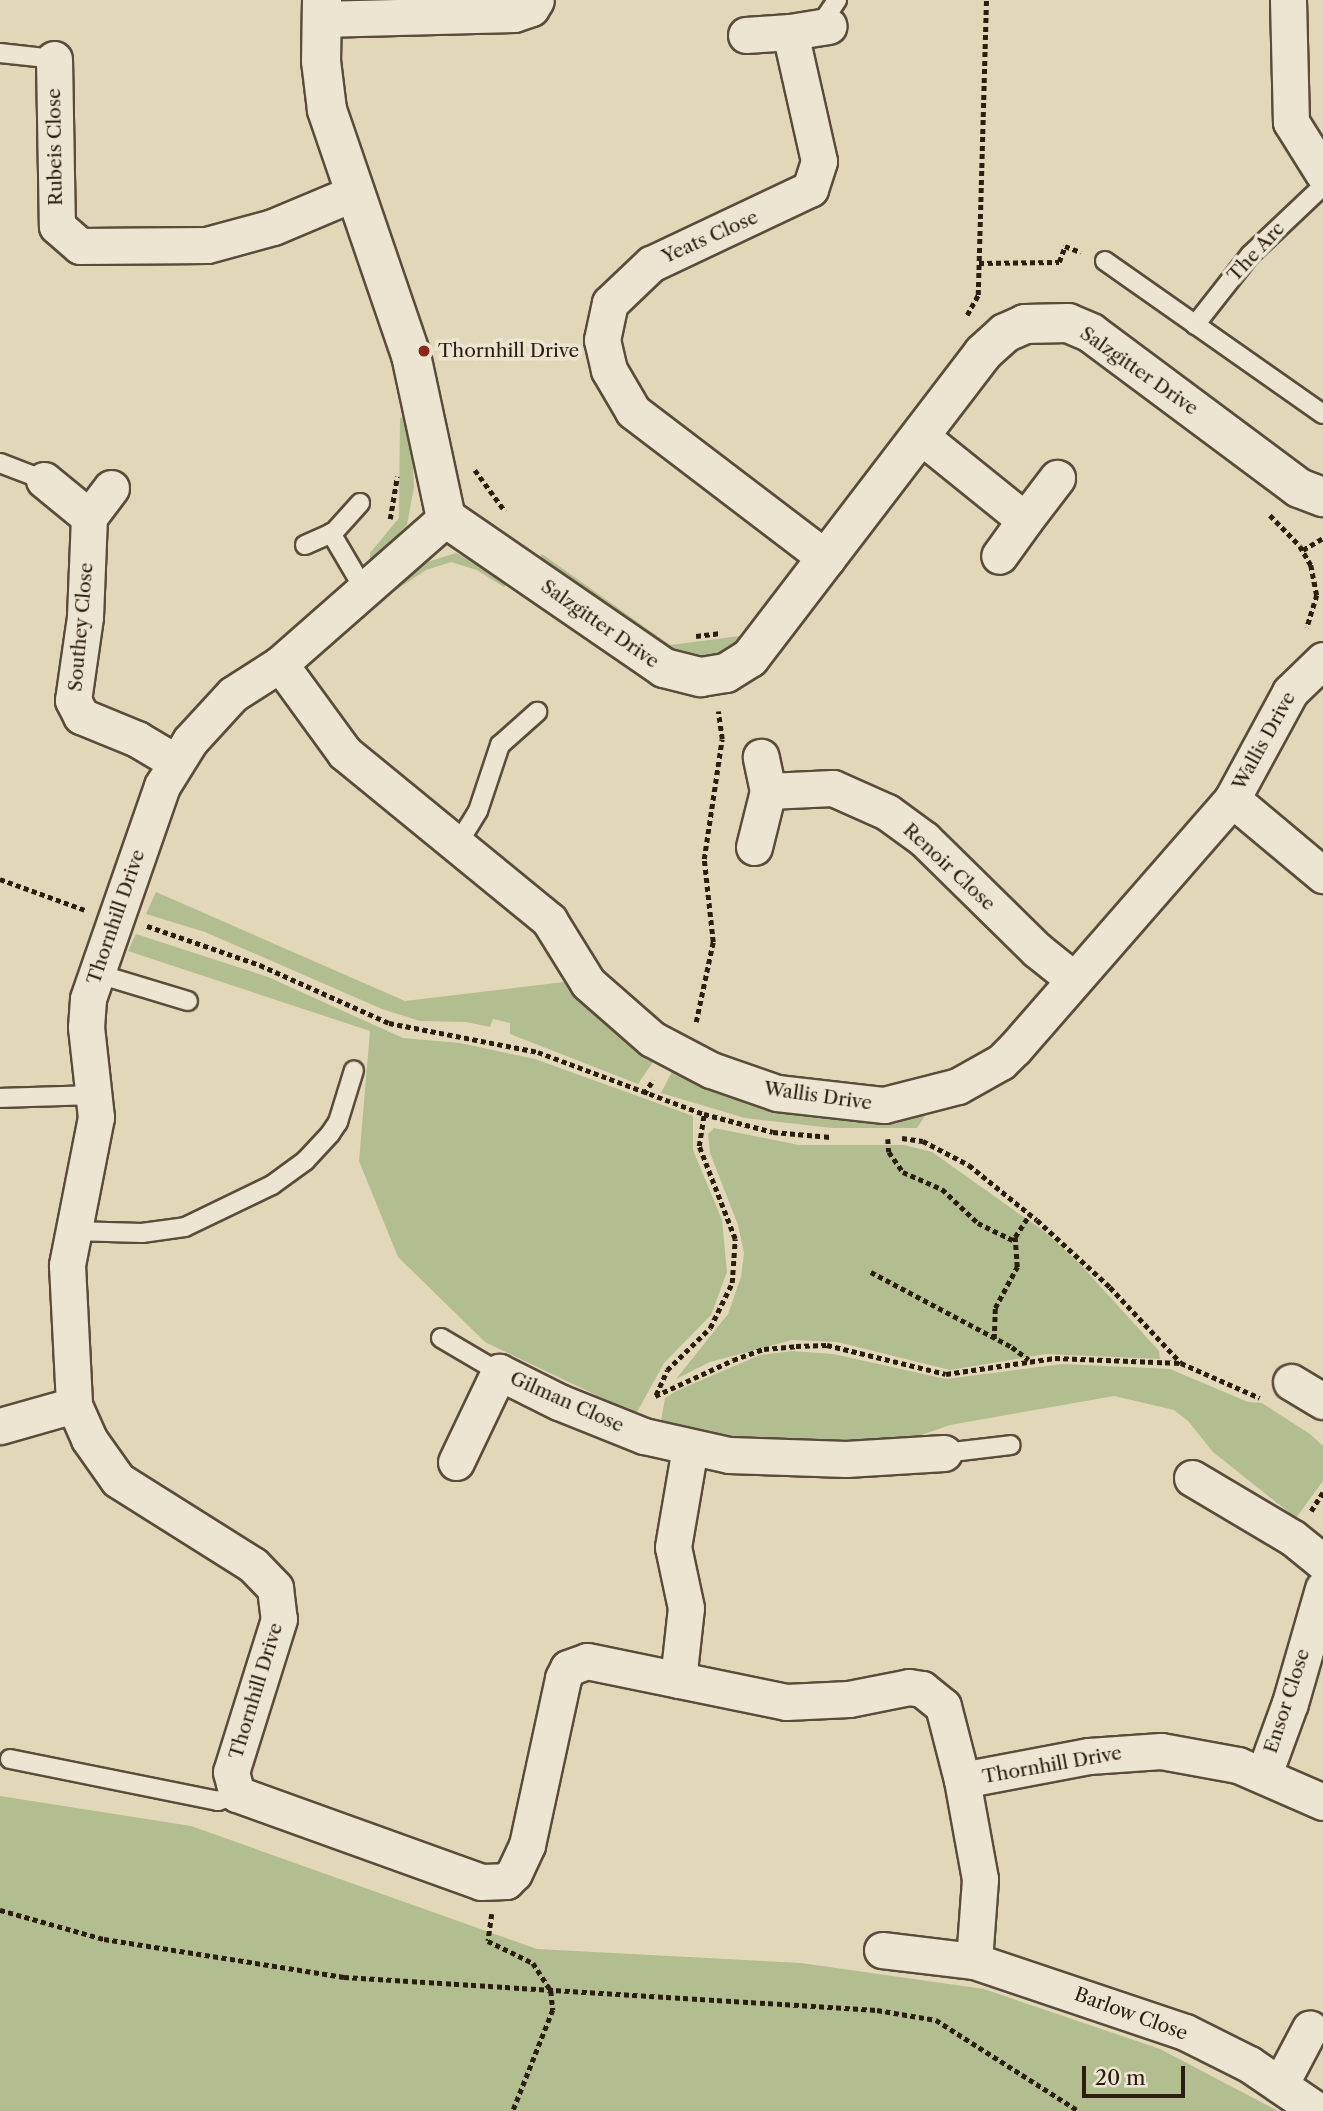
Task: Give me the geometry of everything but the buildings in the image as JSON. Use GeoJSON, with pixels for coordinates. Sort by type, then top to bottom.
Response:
{"type":"FeatureCollection","features":[{"type":"Feature","properties":{"kind":"street"},"geometry":{"type":"LineString","coordinates":[[446,518],[411,355],[327,110],[321,10],[514,14],[531,8],[536,0]]}},
{"type":"Feature","properties":{"kind":"street"},"geometry":{"type":"LineString","coordinates":[[1288,0],[1291,122],[1295,136],[1323,173]]}},
{"type":"Feature","properties":{"kind":"street"},"geometry":{"type":"LineString","coordinates":[[746,35],[790,32],[833,13]]}},
{"type":"Feature","properties":{"kind":"street","name":"Yeats Close"},"geometry":{"type":"LineString","coordinates":[[790,32],[817,149],[816,181],[794,200],[650,264],[610,303],[602,340],[609,370],[633,411],[827,559]]}},
{"type":"Feature","properties":{"kind":"street","name":"Rubeis Close"},"geometry":{"type":"LineString","coordinates":[[54,59],[57,226],[63,236],[80,246],[207,245],[272,227],[354,193]]}},
{"type":"Feature","properties":{"kind":"street","name":"Salzgitter Drive"},"geometry":{"type":"LineString","coordinates":[[446,518],[664,668],[689,677],[726,673],[750,658],[994,341],[1025,324],[1068,323],[1113,349],[1311,493],[1313,535]]}},
{"type":"Feature","properties":{"kind":"street"},"geometry":{"type":"LineString","coordinates":[[922,437],[1025,520]]}},
{"type":"Feature","properties":{"kind":"street"},"geometry":{"type":"LineString","coordinates":[[999,556],[1057,478]]}},
{"type":"Feature","properties":{"kind":"street"},"geometry":{"type":"LineString","coordinates":[[44,480],[89,517],[111,488]]}},
{"type":"Feature","properties":{"kind":"street","name":"Southey Close"},"geometry":{"type":"LineString","coordinates":[[89,517],[85,617],[73,688],[76,709],[87,720],[137,738],[174,761]]}},
{"type":"Feature","properties":{"kind":"street","name":"Thornhill Drive"},"geometry":{"type":"LineString","coordinates":[[237,1794],[231,1772],[279,1619],[275,1588],[253,1565],[161,1511],[118,1480],[89,1439],[74,1405],[67,1311],[73,1231],[89,1170],[96,1095],[86,1027],[95,972],[174,761],[233,694],[280,664],[446,518]]}},
{"type":"Feature","properties":{"kind":"street","name":"Wallis Drive"},"geometry":{"type":"LineString","coordinates":[[280,664],[345,753],[456,847],[549,920],[588,983],[652,1039],[711,1070],[777,1093],[884,1105],[958,1086],[1001,1062],[1232,799],[1290,692],[1316,665]]}},
{"type":"Feature","properties":{"kind":"street"},"geometry":{"type":"LineString","coordinates":[[754,847],[768,791],[761,757]]}},
{"type":"Feature","properties":{"kind":"street","name":"Renoir Close"},"geometry":{"type":"LineString","coordinates":[[768,791],[833,788],[887,812],[925,839],[1037,950],[1072,978]]}},
{"type":"Feature","properties":{"kind":"street"},"geometry":{"type":"LineString","coordinates":[[1232,799],[1323,875]]}},
{"type":"Feature","properties":{"kind":"street","name":"Gilman Close"},"geometry":{"type":"LineString","coordinates":[[456,1462],[499,1372],[559,1402],[644,1436],[690,1448],[789,1460],[944,1452]]}},
{"type":"Feature","properties":{"kind":"street"},"geometry":{"type":"LineString","coordinates":[[1278,1391],[1323,1401]]}},
{"type":"Feature","properties":{"kind":"street"},"geometry":{"type":"LineString","coordinates":[[0,1426],[74,1405]]}},
{"type":"Feature","properties":{"kind":"street"},"geometry":{"type":"LineString","coordinates":[[678,1680],[686,1608],[673,1547],[690,1448]]}},
{"type":"Feature","properties":{"kind":"street"},"geometry":{"type":"LineString","coordinates":[[1192,1478],[1293,1538],[1323,1562]]}},
{"type":"Feature","properties":{"kind":"street","name":"Ensor Close"},"geometry":{"type":"LineString","coordinates":[[1264,1774],[1290,1703],[1323,1589]]}},
{"type":"Feature","properties":{"kind":"street","name":"Thornhill Drive"},"geometry":{"type":"LineString","coordinates":[[495,1883],[514,1873],[527,1845],[568,1668],[577,1662],[597,1661],[786,1702],[849,1699],[909,1686],[922,1689],[943,1706],[962,1780],[1139,1751],[1212,1758],[1264,1774],[1323,1802]]}},
{"type":"Feature","properties":{"kind":"street"},"geometry":{"type":"LineString","coordinates":[[962,1780],[980,1879],[974,1961]]}},
{"type":"Feature","properties":{"kind":"street"},"geometry":{"type":"LineString","coordinates":[[237,1794],[481,1882],[495,1883]]}},
{"type":"Feature","properties":{"kind":"street","name":"Barlow Close"},"geometry":{"type":"LineString","coordinates":[[883,1950],[974,1961],[1185,2032],[1280,2085],[1318,2111]]}},
{"type":"Feature","properties":{"kind":"street"},"geometry":{"type":"LineString","coordinates":[[1280,2085],[1310,2028]]}},
{"type":"Feature","properties":{"kind":"lane","name":"Rubeis Close"},"geometry":{"type":"LineString","coordinates":[[0,53],[54,59]]}},
{"type":"Feature","properties":{"kind":"lane","name":"The Arc"},"geometry":{"type":"LineString","coordinates":[[1195,325],[1251,255],[1323,186]]}},
{"type":"Feature","properties":{"kind":"lane"},"geometry":{"type":"LineString","coordinates":[[1105,261],[1323,414]]}},
{"type":"Feature","properties":{"kind":"lane"},"geometry":{"type":"LineString","coordinates":[[0,463],[44,480]]}},
{"type":"Feature","properties":{"kind":"lane"},"geometry":{"type":"LineString","coordinates":[[305,545],[331,533],[360,503]]}},
{"type":"Feature","properties":{"kind":"lane"},"geometry":{"type":"LineString","coordinates":[[331,533],[364,589]]}},
{"type":"Feature","properties":{"kind":"lane"},"geometry":{"type":"LineString","coordinates":[[456,847],[478,811],[500,745],[537,712]]}},
{"type":"Feature","properties":{"kind":"lane"},"geometry":{"type":"LineString","coordinates":[[95,972],[188,1001]]}},
{"type":"Feature","properties":{"kind":"lane"},"geometry":{"type":"LineString","coordinates":[[73,1231],[142,1233],[185,1227],[272,1185],[305,1161],[330,1135],[338,1122],[354,1070]]}},
{"type":"Feature","properties":{"kind":"lane"},"geometry":{"type":"LineString","coordinates":[[0,1098],[96,1095]]}},
{"type":"Feature","properties":{"kind":"lane"},"geometry":{"type":"LineString","coordinates":[[441,1338],[499,1372]]}},
{"type":"Feature","properties":{"kind":"lane"},"geometry":{"type":"LineString","coordinates":[[944,1452],[1011,1445]]}},
{"type":"Feature","properties":{"kind":"lane"},"geometry":{"type":"LineString","coordinates":[[10,1759],[218,1801],[237,1794]]}},
{"type":"Feature","properties":{"kind":"path"},"geometry":{"type":"LineString","coordinates":[[959,326],[977,299],[986,0]]}},
{"type":"Feature","properties":{"kind":"path"},"geometry":{"type":"LineString","coordinates":[[979,263],[1059,262],[1065,246]]}},
{"type":"Feature","properties":{"kind":"path"},"geometry":{"type":"LineString","coordinates":[[470,462],[514,522]]}},
{"type":"Feature","properties":{"kind":"path"},"geometry":{"type":"LineString","coordinates":[[383,529],[396,507],[397,469]]}},
{"type":"Feature","properties":{"kind":"path"},"geometry":{"type":"LineString","coordinates":[[1265,510],[1323,538]]}},
{"type":"Feature","properties":{"kind":"path"},"geometry":{"type":"LineString","coordinates":[[1313,535],[1316,606],[1292,650],[1316,665]]}},
{"type":"Feature","properties":{"kind":"path"},"geometry":{"type":"LineString","coordinates":[[690,637],[722,632]]}},
{"type":"Feature","properties":{"kind":"path"},"geometry":{"type":"LineString","coordinates":[[0,879],[260,965],[389,1023],[538,1052],[704,1114],[773,1132],[835,1136]]}},
{"type":"Feature","properties":{"kind":"path"},"geometry":{"type":"LineString","coordinates":[[644,1436],[655,1396],[667,1370],[710,1328],[733,1283],[735,1239],[699,1146],[704,1114]]}},
{"type":"Feature","properties":{"kind":"path"},"geometry":{"type":"LineString","coordinates":[[877,1136],[923,1141],[969,1165],[1030,1214],[1111,1287],[1181,1363]]}},
{"type":"Feature","properties":{"kind":"path"},"geometry":{"type":"LineString","coordinates":[[887,1136],[889,1152],[903,1172],[942,1189],[978,1223],[1015,1241]]}},
{"type":"Feature","properties":{"kind":"path"},"geometry":{"type":"LineString","coordinates":[[994,1339],[995,1308],[1017,1267],[1015,1241],[1030,1214]]}},
{"type":"Feature","properties":{"kind":"path"},"geometry":{"type":"LineString","coordinates":[[871,1272],[1029,1360]]}},
{"type":"Feature","properties":{"kind":"path"},"geometry":{"type":"LineString","coordinates":[[655,1396],[733,1360],[775,1348],[827,1345],[946,1374],[1029,1360],[1181,1363],[1278,1391]]}},
{"type":"Feature","properties":{"kind":"path"},"geometry":{"type":"LineString","coordinates":[[495,1883],[488,1941],[533,1964],[551,1991],[552,2010],[513,2111]]}},
{"type":"Feature","properties":{"kind":"path"},"geometry":{"type":"LineString","coordinates":[[0,1910],[104,1940],[345,1977],[877,2010],[936,2020],[1079,2111]]}},
{"type":"Feature","properties":{"kind":"green space"},"geometry":{"type":"Polygon","coordinates":[[[410,416],[414,487],[407,525],[370,563],[370,553],[399,518],[400,418],[410,416]]]}},
{"type":"Feature","properties":{"kind":"green space"},"geometry":{"type":"Polygon","coordinates":[[[456,553],[509,581],[504,587],[477,570],[451,562],[426,570],[396,590],[391,583],[427,562],[456,553]]]}},
{"type":"Feature","properties":{"kind":"green space"},"geometry":{"type":"Polygon","coordinates":[[[542,554],[670,645],[740,636],[786,577],[794,582],[741,650],[686,663],[537,562],[542,554]]]}},
{"type":"Feature","properties":{"kind":"green space"},"geometry":{"type":"Polygon","coordinates":[[[156,892],[405,1001],[572,981],[655,1059],[638,1084],[510,1034],[510,1023],[493,1019],[490,1027],[466,1022],[420,1021],[382,1009],[205,932],[146,914],[156,892]]]}},
{"type":"Feature","properties":{"kind":"green space"},"geometry":{"type":"Polygon","coordinates":[[[136,934],[268,977],[403,1038],[460,1043],[535,1059],[693,1116],[693,1150],[722,1220],[727,1272],[711,1315],[664,1363],[636,1414],[485,1342],[398,1257],[359,1161],[370,1031],[128,951],[136,934]]]}},
{"type":"Feature","properties":{"kind":"green space"},"geometry":{"type":"Polygon","coordinates":[[[675,1066],[930,1108],[917,1128],[832,1128],[745,1118],[661,1093],[675,1066]]]}},
{"type":"Feature","properties":{"kind":"green space"},"geometry":{"type":"Polygon","coordinates":[[[714,1128],[799,1145],[904,1145],[932,1152],[1045,1232],[1080,1264],[1159,1351],[1160,1359],[1046,1354],[950,1370],[837,1342],[792,1340],[710,1362],[676,1379],[728,1314],[741,1277],[744,1253],[738,1225],[710,1153],[708,1134],[714,1128]]]}},
{"type":"Feature","properties":{"kind":"green space"},"geometry":{"type":"Polygon","coordinates":[[[792,1351],[833,1354],[946,1379],[1062,1364],[1170,1369],[1248,1402],[1262,1403],[1310,1434],[1323,1446],[1323,1481],[1296,1518],[1213,1452],[1188,1421],[1174,1410],[1114,1396],[950,1425],[910,1439],[867,1446],[784,1443],[701,1433],[661,1421],[665,1398],[676,1391],[760,1355],[792,1351]]]}},
{"type":"Feature","properties":{"kind":"green space"},"geometry":{"type":"Polygon","coordinates":[[[0,1796],[191,1826],[537,1949],[801,1963],[984,1989],[1160,2049],[1278,2111],[0,2111],[0,1796]]]}},
{"type":"Feature","properties":{"kind":"place","name":"Thornhill Drive"},"geometry":{"type":"Point","coordinates":[424,351]}}]}
